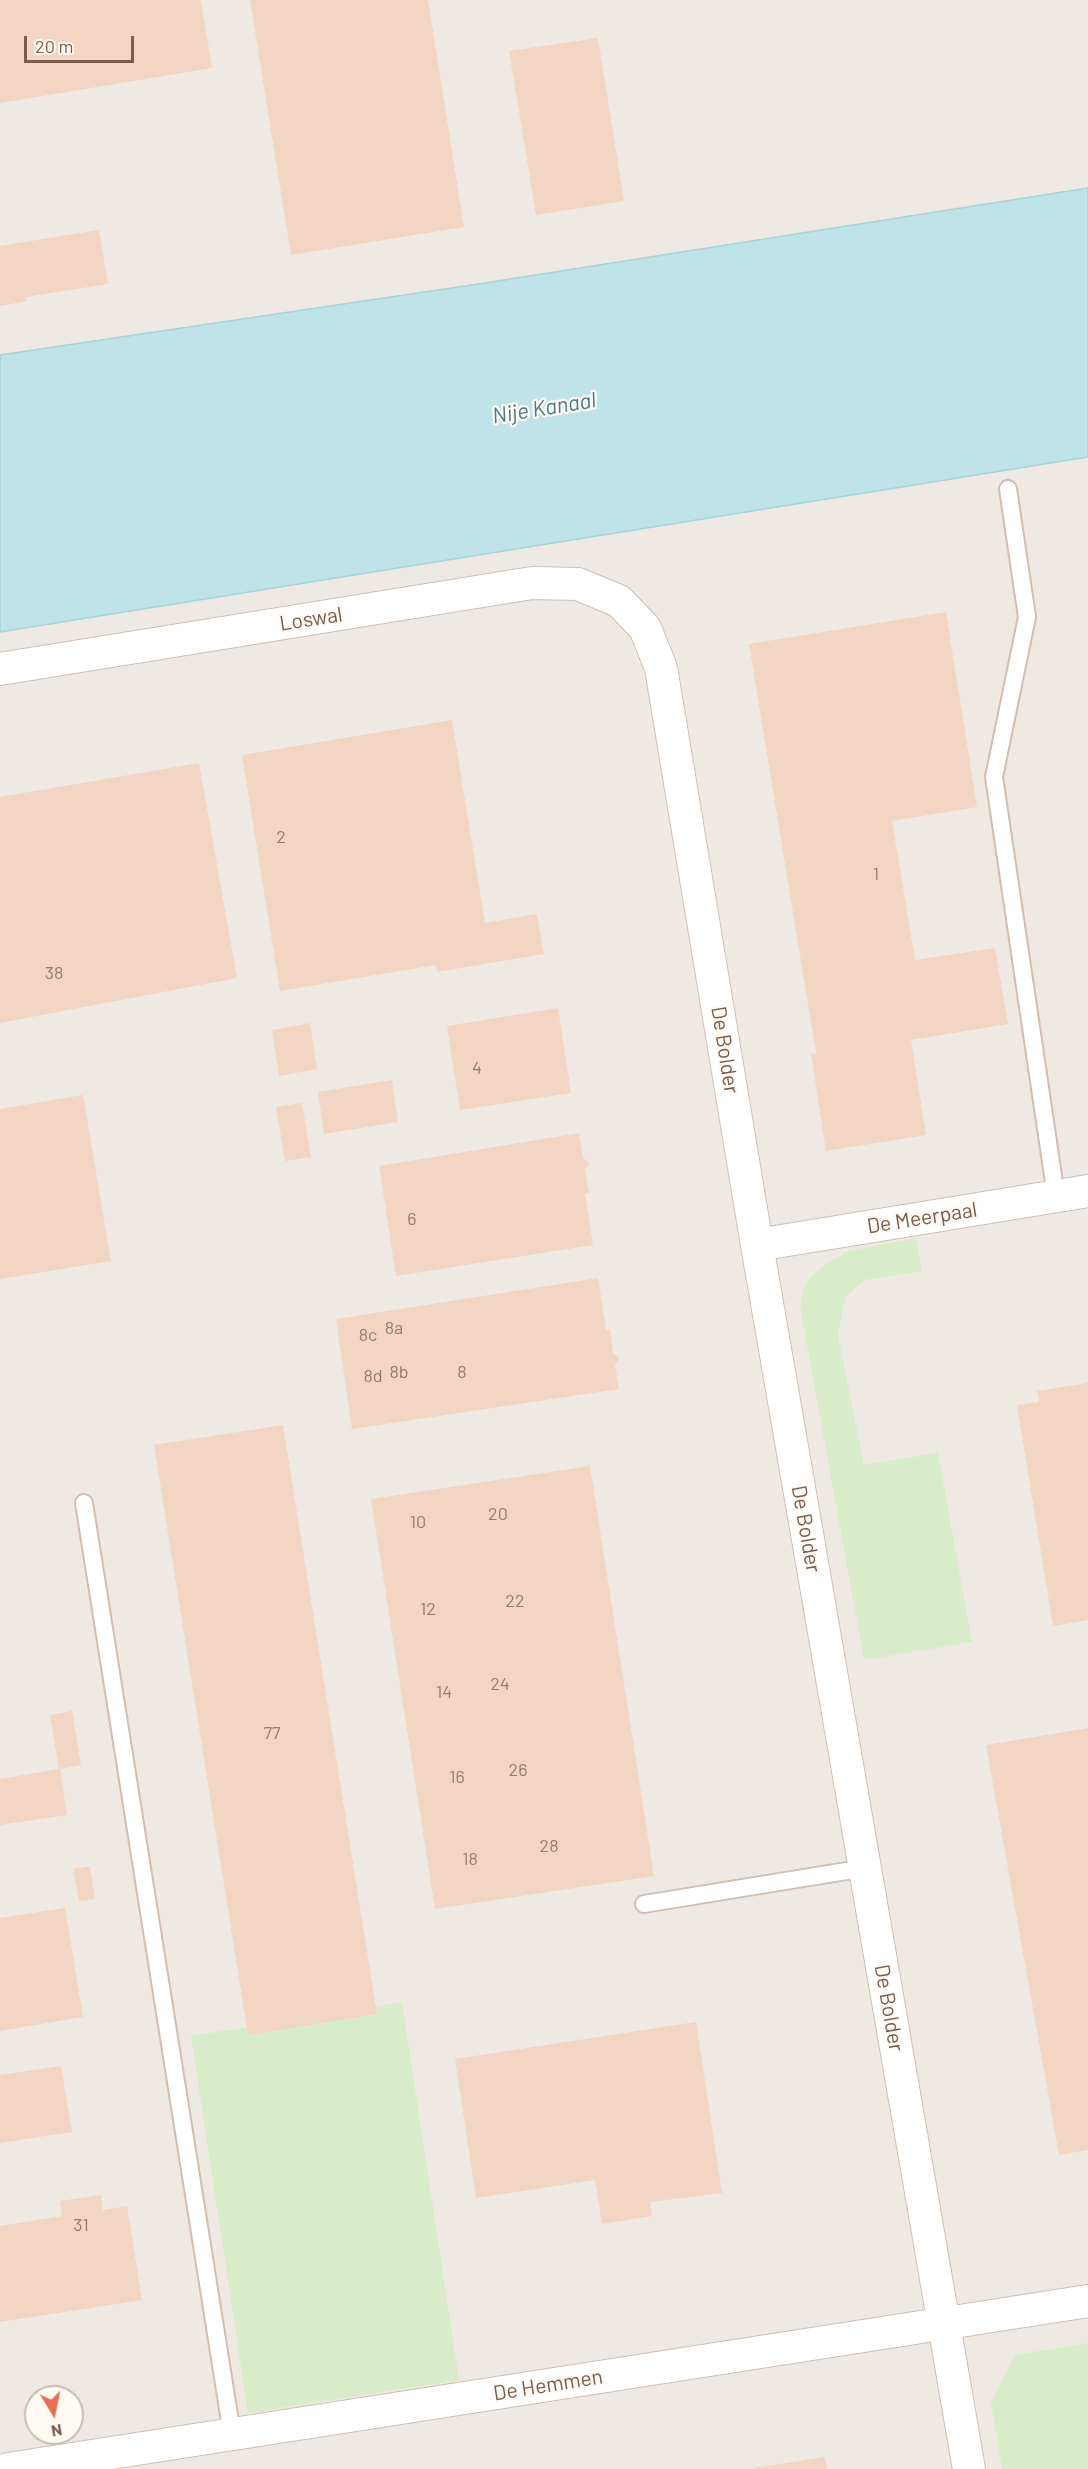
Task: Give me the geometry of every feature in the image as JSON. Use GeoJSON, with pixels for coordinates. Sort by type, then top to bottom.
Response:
{"type":"FeatureCollection","features":[{"type":"Feature","properties":{"kind":"street","name":"Loswal"},"geometry":{"type":"LineString","coordinates":[[0,669],[532,583],[578,584],[619,601]]}},
{"type":"Feature","properties":{"kind":"street","name":"De Bolder"},"geometry":{"type":"LineString","coordinates":[[619,601],[645,628],[661,668],[757,1245],[969,2469]]}},
{"type":"Feature","properties":{"kind":"street","name":"De Meerpaal"},"geometry":{"type":"LineString","coordinates":[[757,1245],[1088,1191]]}},
{"type":"Feature","properties":{"kind":"street","name":"De Hemmen"},"geometry":{"type":"LineString","coordinates":[[8,2469],[1088,2301]]}},
{"type":"Feature","properties":{"kind":"lane"},"geometry":{"type":"LineString","coordinates":[[1008,489],[1027,617],[994,777],[1056,1196]]}},
{"type":"Feature","properties":{"kind":"lane"},"geometry":{"type":"LineString","coordinates":[[84,1503],[232,2434]]}},
{"type":"Feature","properties":{"kind":"lane"},"geometry":{"type":"LineString","coordinates":[[645,1904],[865,1868]]}},
{"type":"Feature","properties":{"kind":"shaded area"},"geometry":{"type":"Polygon","coordinates":[[[0,0],[1088,0],[1088,188],[485,283],[0,355],[0,0]]]}},
{"type":"Feature","properties":{"kind":"shaded area"},"geometry":{"type":"Polygon","coordinates":[[[1088,429],[1088,2469],[0,2469],[0,602],[1088,429]]]}},
{"type":"Feature","properties":{"kind":"green space"},"geometry":{"type":"Polygon","coordinates":[[[916,1238],[922,1271],[865,1280],[845,1297],[838,1336],[864,1465],[938,1453],[972,1642],[864,1660],[800,1306],[804,1287],[814,1274],[829,1262],[848,1251],[916,1238]]]}},
{"type":"Feature","properties":{"kind":"green space"},"geometry":{"type":"Polygon","coordinates":[[[402,2002],[459,2380],[248,2413],[191,2036],[402,2002]]]}},
{"type":"Feature","properties":{"kind":"green space"},"geometry":{"type":"Polygon","coordinates":[[[1088,2343],[1088,2469],[1002,2469],[991,2402],[1015,2355],[1088,2343]]]}},
{"type":"Feature","properties":{"kind":"water","name":"Nije Kanaal"},"geometry":{"type":"Polygon","coordinates":[[[1088,188],[1088,457],[0,632],[0,355],[485,283],[1088,188]]]}},
{"type":"Feature","properties":{"kind":"building"},"geometry":{"type":"Polygon","coordinates":[[[0,0],[201,0],[212,68],[0,103],[0,0]]]}},
{"type":"Feature","properties":{"kind":"building"},"geometry":{"type":"Polygon","coordinates":[[[250,0],[428,0],[464,227],[291,255],[250,0]]]}},
{"type":"Feature","properties":{"kind":"building"},"geometry":{"type":"Polygon","coordinates":[[[598,38],[624,201],[536,215],[509,51],[598,38]]]}},
{"type":"Feature","properties":{"kind":"building"},"geometry":{"type":"Polygon","coordinates":[[[99,230],[108,284],[26,297],[27,301],[0,306],[0,246],[99,230]]]}},
{"type":"Feature","properties":{"kind":"building"},"geometry":{"type":"Polygon","coordinates":[[[946,612],[977,807],[892,821],[915,960],[995,948],[1008,1024],[911,1040],[926,1135],[826,1151],[811,1054],[816,1053],[749,644],[946,612]]]}},
{"type":"Feature","properties":{"kind":"building"},"geometry":{"type":"Polygon","coordinates":[[[452,720],[485,923],[537,914],[544,954],[437,972],[436,965],[280,991],[242,755],[452,720]]]}},
{"type":"Feature","properties":{"kind":"building"},"geometry":{"type":"Polygon","coordinates":[[[199,763],[237,978],[0,1023],[0,797],[199,763]]]}},
{"type":"Feature","properties":{"kind":"building"},"geometry":{"type":"Polygon","coordinates":[[[558,1008],[571,1093],[460,1110],[447,1026],[558,1008]]]}},
{"type":"Feature","properties":{"kind":"building"},"geometry":{"type":"Polygon","coordinates":[[[310,1023],[317,1069],[279,1076],[272,1030],[310,1023]]]}},
{"type":"Feature","properties":{"kind":"building"},"geometry":{"type":"Polygon","coordinates":[[[392,1080],[398,1122],[324,1134],[318,1092],[392,1080]]]}},
{"type":"Feature","properties":{"kind":"building"},"geometry":{"type":"Polygon","coordinates":[[[83,1095],[111,1261],[0,1279],[0,1109],[83,1095]]]}},
{"type":"Feature","properties":{"kind":"building"},"geometry":{"type":"Polygon","coordinates":[[[302,1103],[311,1157],[285,1161],[276,1107],[302,1103]]]}},
{"type":"Feature","properties":{"kind":"building"},"geometry":{"type":"Polygon","coordinates":[[[579,1133],[583,1158],[590,1163],[585,1169],[589,1193],[585,1194],[593,1245],[396,1276],[379,1166],[579,1133]]]}},
{"type":"Feature","properties":{"kind":"building"},"geometry":{"type":"Polygon","coordinates":[[[598,1278],[606,1330],[610,1329],[613,1354],[620,1358],[615,1365],[619,1389],[352,1429],[336,1319],[598,1278]]]}},
{"type":"Feature","properties":{"kind":"building"},"geometry":{"type":"Polygon","coordinates":[[[1088,1383],[1088,1620],[1053,1626],[1017,1405],[1039,1402],[1037,1391],[1088,1383]]]}},
{"type":"Feature","properties":{"kind":"building"},"geometry":{"type":"Polygon","coordinates":[[[283,1425],[377,2014],[248,2035],[154,1445],[283,1425]]]}},
{"type":"Feature","properties":{"kind":"building"},"geometry":{"type":"Polygon","coordinates":[[[590,1466],[654,1876],[435,1909],[371,1499],[590,1466]]]}},
{"type":"Feature","properties":{"kind":"building"},"geometry":{"type":"Polygon","coordinates":[[[72,1711],[81,1765],[60,1769],[67,1815],[0,1825],[0,1779],[59,1769],[50,1715],[72,1711]]]}},
{"type":"Feature","properties":{"kind":"building"},"geometry":{"type":"Polygon","coordinates":[[[1088,1728],[1088,2150],[1059,2155],[986,1745],[1088,1728]]]}},
{"type":"Feature","properties":{"kind":"building"},"geometry":{"type":"Polygon","coordinates":[[[90,1866],[95,1899],[79,1901],[73,1869],[90,1866]]]}},
{"type":"Feature","properties":{"kind":"building"},"geometry":{"type":"Polygon","coordinates":[[[65,1908],[83,2017],[0,2031],[0,1918],[65,1908]]]}},
{"type":"Feature","properties":{"kind":"building"},"geometry":{"type":"Polygon","coordinates":[[[696,2022],[722,2193],[650,2202],[652,2216],[602,2224],[595,2180],[476,2198],[455,2059],[696,2022]]]}},
{"type":"Feature","properties":{"kind":"building"},"geometry":{"type":"Polygon","coordinates":[[[61,2066],[72,2132],[0,2143],[0,2075],[61,2066]]]}},
{"type":"Feature","properties":{"kind":"building"},"geometry":{"type":"Polygon","coordinates":[[[101,2195],[103,2210],[127,2206],[142,2300],[0,2322],[0,2226],[62,2216],[60,2201],[101,2195]]]}},
{"type":"Feature","properties":{"kind":"building"},"geometry":{"type":"Polygon","coordinates":[[[825,2457],[827,2469],[754,2469],[754,2468],[825,2457]]]}}]}
